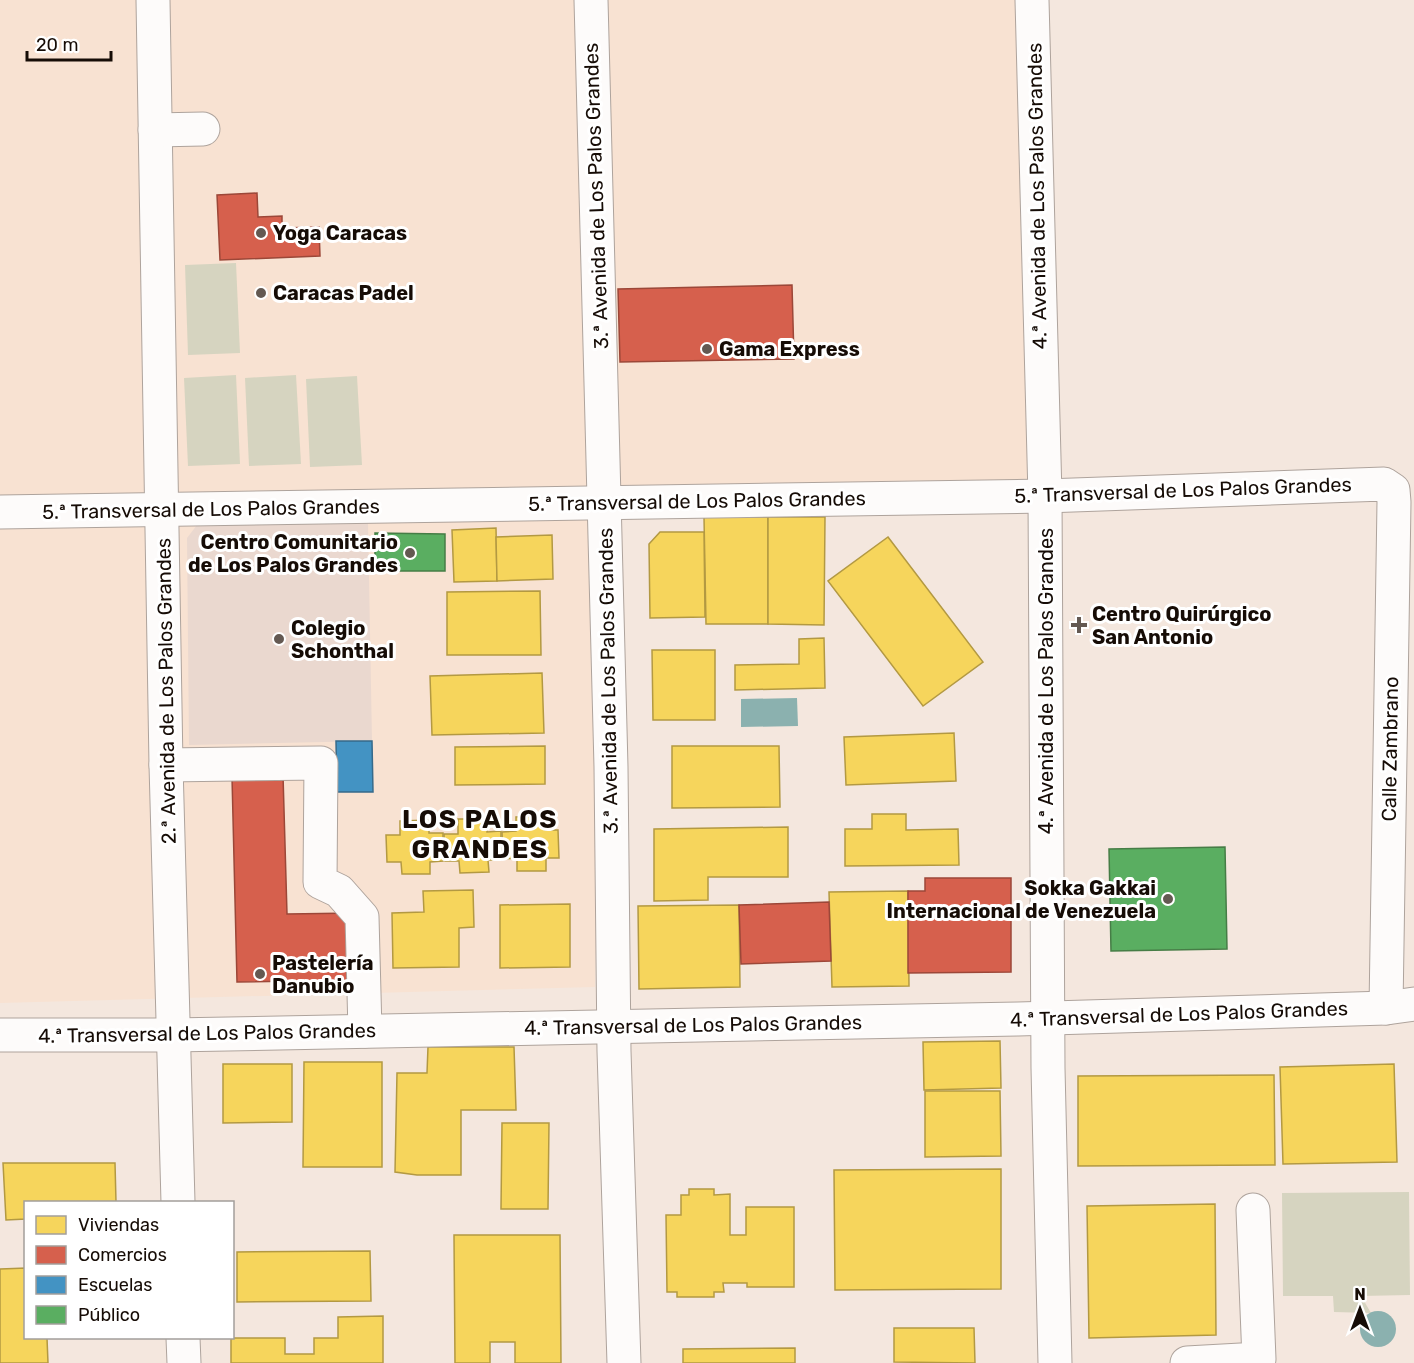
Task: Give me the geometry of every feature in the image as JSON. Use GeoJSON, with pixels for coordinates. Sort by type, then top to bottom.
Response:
{"type":"FeatureCollection","features":[{"type":"Feature","properties":{"kind":"street","name":"2.ª Avenida de Los Palos Grandes"},"geometry":{"type":"LineString","coordinates":[[153,0],[166,765],[178,1201]]}},
{"type":"Feature","properties":{"kind":"street","name":"3.ª Avenida de Los Palos Grandes"},"geometry":{"type":"LineString","coordinates":[[591,0],[611,767],[614,1026],[624,1363]]}},
{"type":"Feature","properties":{"kind":"street","name":"4.ª Avenida de Los Palos Grandes"},"geometry":{"type":"LineString","coordinates":[[1032,0],[1045,496],[1048,1018],[1055,1363]]}},
{"type":"Feature","properties":{"kind":"street"},"geometry":{"type":"LineString","coordinates":[[155,130],[203,129]]}},
{"type":"Feature","properties":{"kind":"street","name":"5.ª Transversal de Los Palos Grandes"},"geometry":{"type":"LineString","coordinates":[[0,512],[1045,496],[1384,483],[1393,490]]}},
{"type":"Feature","properties":{"kind":"street","name":"Calle Zambrano"},"geometry":{"type":"LineString","coordinates":[[1393,490],[1400,1006]]}},
{"type":"Feature","properties":{"kind":"street"},"geometry":{"type":"LineString","coordinates":[[166,765],[321,763],[320,882],[339,891],[362,917],[365,1031]]}},
{"type":"Feature","properties":{"kind":"street","name":"4.ª Transversal de Los Palos Grandes"},"geometry":{"type":"LineString","coordinates":[[0,1035],[172,1035],[1048,1018],[1400,1006]]}},
{"type":"Feature","properties":{"kind":"street"},"geometry":{"type":"LineString","coordinates":[[1187,1363],[1258,1359],[1252,1210]]}},
{"type":"Feature","properties":{"kind":"street"},"geometry":{"type":"LineString","coordinates":[[183,1339],[184,1363]]}},
{"type":"Feature","properties":{"kind":"shaded area"},"geometry":{"type":"Polygon","coordinates":[[[0,0],[1035,0],[1045,496],[604,503],[595,987],[0,1003],[0,0]]]}},
{"type":"Feature","properties":{"kind":"shaded area"},"geometry":{"type":"Polygon","coordinates":[[[236,263],[240,353],[188,355],[185,265],[236,263]]]}},
{"type":"Feature","properties":{"kind":"shaded area"},"geometry":{"type":"Polygon","coordinates":[[[236,375],[240,464],[188,466],[184,378],[236,375]]]}},
{"type":"Feature","properties":{"kind":"shaded area"},"geometry":{"type":"Polygon","coordinates":[[[296,375],[301,464],[249,466],[245,378],[296,375]]]}},
{"type":"Feature","properties":{"kind":"shaded area"},"geometry":{"type":"Polygon","coordinates":[[[357,376],[362,465],[310,467],[306,379],[357,376]]]}},
{"type":"Feature","properties":{"kind":"shaded area","name":"Colegio Schonthal"},"geometry":{"type":"Polygon","coordinates":[[[368,523],[372,741],[189,745],[187,538],[197,525],[368,523]]]}},
{"type":"Feature","properties":{"kind":"shaded area"},"geometry":{"type":"Polygon","coordinates":[[[1409,1192],[1410,1295],[1361,1296],[1371,1313],[1334,1312],[1333,1296],[1283,1296],[1282,1193],[1409,1192]]]}},
{"type":"Feature","properties":{"kind":"water"},"geometry":{"type":"Polygon","coordinates":[[[797,698],[798,726],[741,727],[741,699],[797,698]]]}},
{"type":"Feature","properties":{"kind":"water"},"geometry":{"type":"Polygon","coordinates":[[[1378,1311],[1391,1316],[1396,1329],[1391,1342],[1378,1347],[1365,1342],[1360,1329],[1365,1316],[1378,1311]]]}},
{"type":"Feature","properties":{"kind":"building: Viviendas"},"geometry":{"type":"Polygon","coordinates":[[[704,517],[768,517],[768,624],[706,624],[704,517]]]}},
{"type":"Feature","properties":{"kind":"building: Viviendas"},"geometry":{"type":"Polygon","coordinates":[[[768,517],[825,517],[824,625],[768,624],[768,517]]]}},
{"type":"Feature","properties":{"kind":"building: Viviendas"},"geometry":{"type":"Polygon","coordinates":[[[496,528],[497,581],[454,582],[452,530],[496,528]]]}},
{"type":"Feature","properties":{"kind":"building: Viviendas"},"geometry":{"type":"Polygon","coordinates":[[[660,532],[704,532],[705,617],[650,618],[649,544],[660,532]]]}},
{"type":"Feature","properties":{"kind":"building: Viviendas"},"geometry":{"type":"Polygon","coordinates":[[[552,535],[553,579],[497,581],[496,537],[552,535]]]}},
{"type":"Feature","properties":{"kind":"building: Viviendas"},"geometry":{"type":"Polygon","coordinates":[[[888,537],[983,662],[923,706],[828,581],[888,537]]]}},
{"type":"Feature","properties":{"kind":"building: Viviendas"},"geometry":{"type":"Polygon","coordinates":[[[540,591],[541,655],[447,655],[447,592],[540,591]]]}},
{"type":"Feature","properties":{"kind":"building: Viviendas"},"geometry":{"type":"Polygon","coordinates":[[[824,638],[825,688],[735,690],[735,665],[799,664],[799,639],[824,638]]]}},
{"type":"Feature","properties":{"kind":"building: Viviendas"},"geometry":{"type":"Polygon","coordinates":[[[652,650],[715,650],[715,720],[653,720],[652,650]]]}},
{"type":"Feature","properties":{"kind":"building: Viviendas"},"geometry":{"type":"Polygon","coordinates":[[[542,673],[544,733],[432,735],[430,676],[542,673]]]}},
{"type":"Feature","properties":{"kind":"building: Viviendas"},"geometry":{"type":"Polygon","coordinates":[[[954,733],[956,781],[846,785],[844,737],[954,733]]]}},
{"type":"Feature","properties":{"kind":"building: Viviendas"},"geometry":{"type":"Polygon","coordinates":[[[545,746],[545,784],[455,785],[455,747],[545,746]]]}},
{"type":"Feature","properties":{"kind":"building: Viviendas"},"geometry":{"type":"Polygon","coordinates":[[[672,746],[779,746],[780,807],[672,808],[672,746]]]}},
{"type":"Feature","properties":{"kind":"building: Viviendas"},"geometry":{"type":"Polygon","coordinates":[[[872,814],[906,814],[906,830],[958,829],[959,865],[845,866],[845,829],[872,829],[872,814]]]}},
{"type":"Feature","properties":{"kind":"building: Viviendas"},"geometry":{"type":"Polygon","coordinates":[[[545,816],[545,830],[558,830],[559,858],[546,858],[546,871],[517,871],[517,858],[503,859],[502,832],[516,831],[516,817],[545,816]]]}},
{"type":"Feature","properties":{"kind":"building: Viviendas"},"geometry":{"type":"Polygon","coordinates":[[[458,819],[487,819],[487,832],[501,831],[501,860],[488,860],[489,872],[460,873],[459,861],[445,861],[444,834],[458,834],[458,819]]]}},
{"type":"Feature","properties":{"kind":"building: Viviendas"},"geometry":{"type":"Polygon","coordinates":[[[429,820],[429,833],[443,833],[443,861],[430,862],[430,874],[402,874],[401,862],[387,862],[386,835],[400,835],[400,821],[429,820]]]}},
{"type":"Feature","properties":{"kind":"building: Viviendas"},"geometry":{"type":"Polygon","coordinates":[[[788,827],[788,877],[708,877],[708,900],[654,901],[654,829],[788,827]]]}},
{"type":"Feature","properties":{"kind":"building: Viviendas"},"geometry":{"type":"Polygon","coordinates":[[[473,890],[474,927],[459,928],[459,967],[393,968],[392,913],[424,912],[423,891],[473,890]]]}},
{"type":"Feature","properties":{"kind":"building: Viviendas"},"geometry":{"type":"Polygon","coordinates":[[[908,891],[909,986],[832,987],[829,892],[908,891]]]}},
{"type":"Feature","properties":{"kind":"building: Viviendas"},"geometry":{"type":"Polygon","coordinates":[[[570,904],[570,967],[500,968],[500,905],[570,904]]]}},
{"type":"Feature","properties":{"kind":"building: Viviendas"},"geometry":{"type":"Polygon","coordinates":[[[739,905],[740,987],[639,989],[638,906],[739,905]]]}},
{"type":"Feature","properties":{"kind":"building: Viviendas"},"geometry":{"type":"Polygon","coordinates":[[[1000,1041],[1001,1088],[924,1090],[923,1042],[1000,1041]]]}},
{"type":"Feature","properties":{"kind":"building: Viviendas"},"geometry":{"type":"Polygon","coordinates":[[[428,1047],[514,1047],[516,1110],[461,1110],[461,1175],[417,1175],[395,1172],[397,1073],[427,1073],[428,1047]]]}},
{"type":"Feature","properties":{"kind":"building: Viviendas"},"geometry":{"type":"Polygon","coordinates":[[[304,1062],[382,1062],[382,1167],[303,1167],[304,1062]]]}},
{"type":"Feature","properties":{"kind":"building: Viviendas"},"geometry":{"type":"Polygon","coordinates":[[[223,1064],[292,1064],[292,1122],[223,1123],[223,1064]]]}},
{"type":"Feature","properties":{"kind":"building: Viviendas"},"geometry":{"type":"Polygon","coordinates":[[[1394,1064],[1397,1162],[1283,1164],[1280,1067],[1394,1064]]]}},
{"type":"Feature","properties":{"kind":"building: Viviendas"},"geometry":{"type":"Polygon","coordinates":[[[1274,1075],[1275,1165],[1078,1166],[1078,1076],[1274,1075]]]}},
{"type":"Feature","properties":{"kind":"building: Viviendas"},"geometry":{"type":"Polygon","coordinates":[[[925,1091],[1000,1091],[1001,1156],[925,1157],[925,1091]]]}},
{"type":"Feature","properties":{"kind":"building: Viviendas"},"geometry":{"type":"Polygon","coordinates":[[[502,1123],[549,1123],[548,1209],[501,1209],[502,1123]]]}},
{"type":"Feature","properties":{"kind":"building: Viviendas"},"geometry":{"type":"Polygon","coordinates":[[[3,1163],[115,1163],[116,1201],[24,1201],[24,1219],[6,1220],[3,1163]]]}},
{"type":"Feature","properties":{"kind":"building: Viviendas"},"geometry":{"type":"Polygon","coordinates":[[[1001,1169],[1001,1289],[835,1290],[834,1170],[1001,1169]]]}},
{"type":"Feature","properties":{"kind":"building: Viviendas"},"geometry":{"type":"Polygon","coordinates":[[[689,1189],[714,1189],[714,1195],[730,1194],[730,1235],[746,1235],[746,1207],[794,1207],[794,1287],[747,1287],[747,1283],[723,1283],[724,1292],[714,1292],[714,1297],[677,1297],[677,1292],[667,1292],[666,1215],[681,1215],[681,1195],[689,1195],[689,1189]]]}},
{"type":"Feature","properties":{"kind":"building: Viviendas"},"geometry":{"type":"Polygon","coordinates":[[[1215,1204],[1216,1335],[1089,1338],[1087,1206],[1215,1204]]]}},
{"type":"Feature","properties":{"kind":"building: Viviendas"},"geometry":{"type":"Polygon","coordinates":[[[454,1235],[560,1235],[561,1363],[515,1363],[515,1342],[490,1342],[490,1363],[455,1363],[454,1235]]]}},
{"type":"Feature","properties":{"kind":"building: Viviendas"},"geometry":{"type":"Polygon","coordinates":[[[370,1251],[371,1301],[237,1302],[237,1252],[370,1251]]]}},
{"type":"Feature","properties":{"kind":"building: Viviendas"},"geometry":{"type":"Polygon","coordinates":[[[24,1268],[24,1339],[47,1339],[48,1363],[0,1363],[0,1269],[24,1268]]]}},
{"type":"Feature","properties":{"kind":"building: Viviendas"},"geometry":{"type":"Polygon","coordinates":[[[383,1316],[383,1363],[231,1363],[231,1339],[234,1338],[285,1338],[285,1354],[314,1354],[314,1338],[338,1338],[338,1317],[383,1316]]]}},
{"type":"Feature","properties":{"kind":"building: Viviendas"},"geometry":{"type":"Polygon","coordinates":[[[894,1328],[974,1328],[975,1363],[894,1362],[894,1328]]]}},
{"type":"Feature","properties":{"kind":"building: Viviendas"},"geometry":{"type":"Polygon","coordinates":[[[795,1348],[795,1363],[683,1363],[683,1349],[795,1348]]]}},
{"type":"Feature","properties":{"kind":"building: Comercios"},"geometry":{"type":"Polygon","coordinates":[[[257,193],[258,217],[282,216],[282,228],[319,227],[320,256],[220,260],[217,195],[257,193]]]}},
{"type":"Feature","properties":{"kind":"building: Comercios"},"geometry":{"type":"Polygon","coordinates":[[[792,285],[794,359],[620,362],[618,289],[792,285]]]}},
{"type":"Feature","properties":{"kind":"building: Comercios"},"geometry":{"type":"Polygon","coordinates":[[[283,775],[287,914],[355,913],[357,980],[237,982],[232,777],[283,775]]]}},
{"type":"Feature","properties":{"kind":"building: Comercios"},"geometry":{"type":"Polygon","coordinates":[[[925,878],[1011,878],[1011,972],[908,973],[908,891],[925,891],[925,878]]]}},
{"type":"Feature","properties":{"kind":"building: Comercios"},"geometry":{"type":"Polygon","coordinates":[[[829,902],[831,961],[741,964],[739,905],[829,902]]]}},
{"type":"Feature","properties":{"kind":"building: Escuelas"},"geometry":{"type":"Polygon","coordinates":[[[336,741],[372,741],[373,792],[337,792],[336,741]]]}},
{"type":"Feature","properties":{"kind":"building: Público","name":"Centro Comunitario de Los Palos Grandes"},"geometry":{"type":"Polygon","coordinates":[[[375,533],[445,534],[445,571],[375,571],[375,533]]]}},
{"type":"Feature","properties":{"kind":"building: Público","name":"Sokka Gakkai Internacional de Venezuela"},"geometry":{"type":"Polygon","coordinates":[[[1225,847],[1227,949],[1111,951],[1109,849],[1225,847]]]}},
{"type":"Feature","properties":{"kind":"place","name":"Yoga Caracas"},"geometry":{"type":"Point","coordinates":[261,233]}},
{"type":"Feature","properties":{"kind":"place","name":"Caracas Padel"},"geometry":{"type":"Point","coordinates":[261,293]}},
{"type":"Feature","properties":{"kind":"place","name":"Gama Express"},"geometry":{"type":"Point","coordinates":[707,349]}},
{"type":"Feature","properties":{"kind":"place","name":"Centro Comunitario de Los Palos Grandes"},"geometry":{"type":"Point","coordinates":[410,553]}},
{"type":"Feature","properties":{"kind":"place","name":"Centro Quirúrgico San Antonio"},"geometry":{"type":"Point","coordinates":[1079,625]}},
{"type":"Feature","properties":{"kind":"place","name":"Colegio Schonthal"},"geometry":{"type":"Point","coordinates":[279,639]}},
{"type":"Feature","properties":{"kind":"place","name":"Sokka Gakkai Internacional de Venezuela"},"geometry":{"type":"Point","coordinates":[1168,899]}},
{"type":"Feature","properties":{"kind":"place","name":"Pastelería Danubio"},"geometry":{"type":"Point","coordinates":[260,974]}},
{"type":"Feature","properties":{"kind":"district","name":"LOS PALOS GRANDES"},"geometry":{"type":"Point","coordinates":[480,834]}}]}
